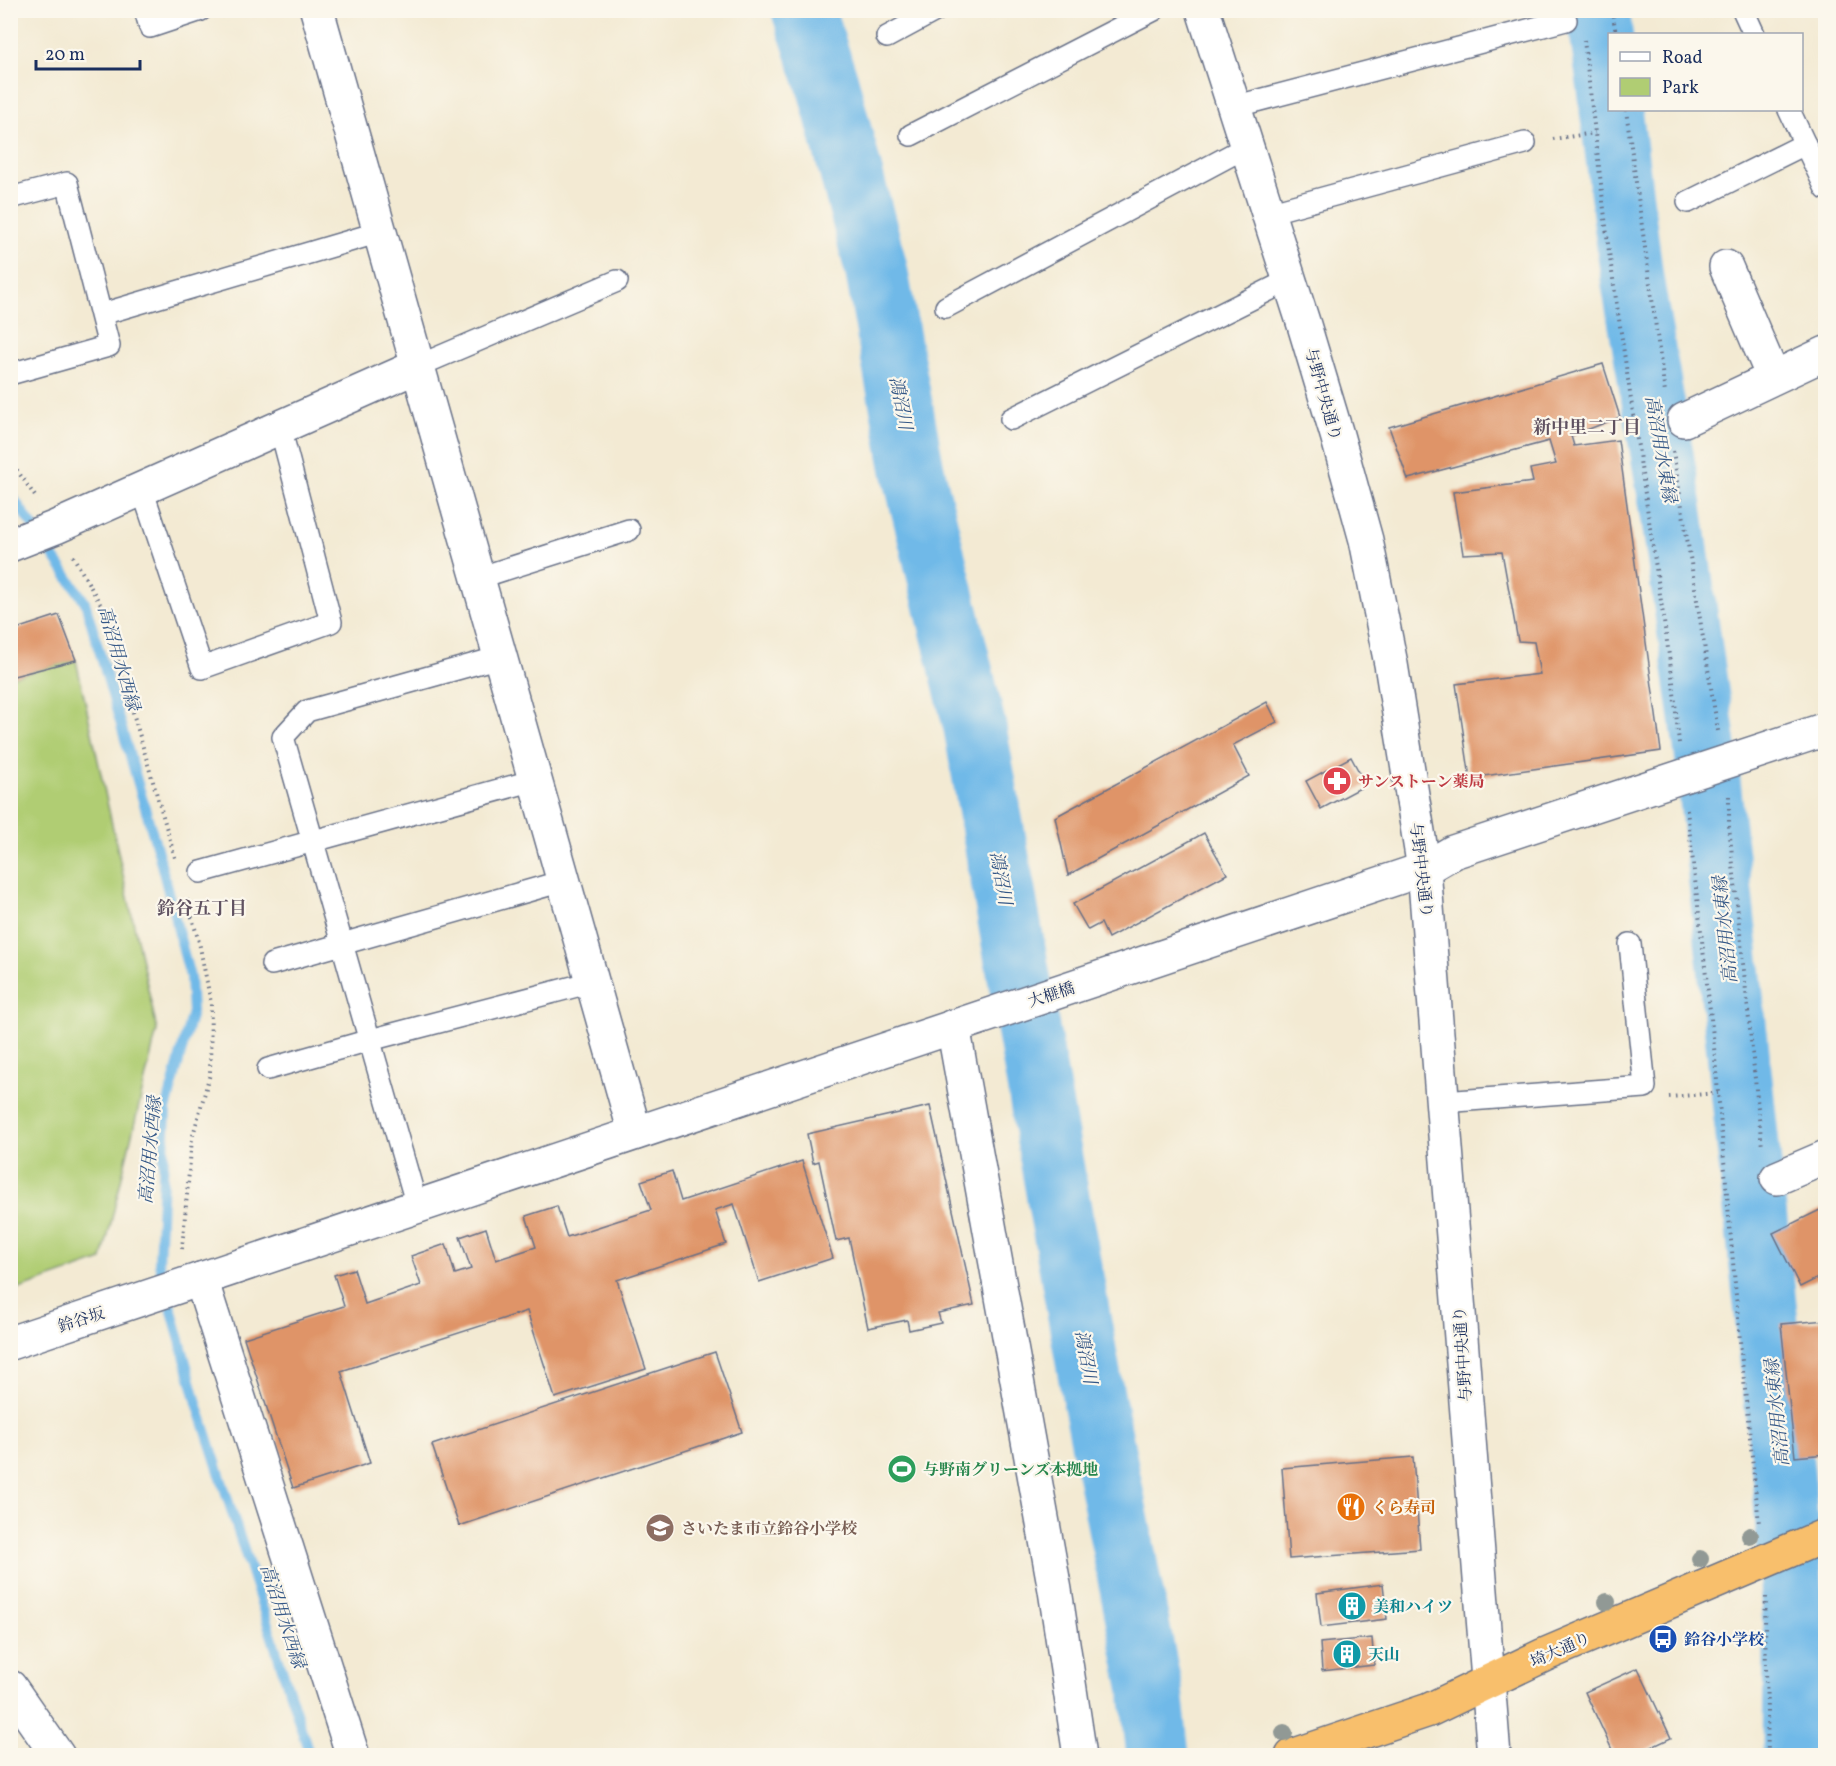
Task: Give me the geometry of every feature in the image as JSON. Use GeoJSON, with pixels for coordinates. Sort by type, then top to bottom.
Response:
{"type":"FeatureCollection","features":[{"type":"Feature","properties":{"kind":"highway","name":"埼大通り"},"geometry":{"type":"LineString","coordinates":[[1292,1755],[1429,1710],[1544,1656],[1816,1539]]}},
{"type":"Feature","properties":{"kind":"street"},"geometry":{"type":"LineString","coordinates":[[317,10],[635,1133]]}},
{"type":"Feature","properties":{"kind":"street","name":"与野中央通り"},"geometry":{"type":"LineString","coordinates":[[1203,10],[1304,325],[1366,540],[1391,664],[1424,868],[1494,1755]]}},
{"type":"Feature","properties":{"kind":"street"},"geometry":{"type":"LineString","coordinates":[[1726,267],[1773,377]]}},
{"type":"Feature","properties":{"kind":"street"},"geometry":{"type":"LineString","coordinates":[[1674,423],[1826,353]]}},
{"type":"Feature","properties":{"kind":"street"},"geometry":{"type":"LineString","coordinates":[[37,534],[418,366]]}},
{"type":"Feature","properties":{"kind":"street","name":"大榧橋"},"geometry":{"type":"LineString","coordinates":[[635,1133],[1424,868],[1453,852],[1826,729]]}},
{"type":"Feature","properties":{"kind":"street"},"geometry":{"type":"LineString","coordinates":[[954,1026],[1055,1590],[1080,1755]]}},
{"type":"Feature","properties":{"kind":"street","name":"鈴谷坂"},"geometry":{"type":"LineString","coordinates":[[10,1343],[635,1133]]}},
{"type":"Feature","properties":{"kind":"street"},"geometry":{"type":"LineString","coordinates":[[1777,1178],[1826,1157]]}},
{"type":"Feature","properties":{"kind":"street"},"geometry":{"type":"LineString","coordinates":[[182,1285],[353,1755]]}},
{"type":"Feature","properties":{"kind":"street"},"geometry":{"type":"LineString","coordinates":[[10,1687],[58,1755]]}},
{"type":"Feature","properties":{"kind":"lane"},"geometry":{"type":"LineString","coordinates":[[145,10],[150,27],[201,10]]}},
{"type":"Feature","properties":{"kind":"lane"},"geometry":{"type":"LineString","coordinates":[[887,37],[936,10]]}},
{"type":"Feature","properties":{"kind":"lane"},"geometry":{"type":"LineString","coordinates":[[912,135],[1154,10]]}},
{"type":"Feature","properties":{"kind":"lane"},"geometry":{"type":"LineString","coordinates":[[1233,107],[1566,21]]}},
{"type":"Feature","properties":{"kind":"lane"},"geometry":{"type":"LineString","coordinates":[[1789,111],[1826,189]]}},
{"type":"Feature","properties":{"kind":"lane"},"geometry":{"type":"LineString","coordinates":[[1268,213],[1525,143]]}},
{"type":"Feature","properties":{"kind":"lane"},"geometry":{"type":"LineString","coordinates":[[1688,202],[1805,144]]}},
{"type":"Feature","properties":{"kind":"lane"},"geometry":{"type":"LineString","coordinates":[[946,308],[1246,147]]}},
{"type":"Feature","properties":{"kind":"lane"},"geometry":{"type":"LineString","coordinates":[[10,198],[66,183],[109,346],[10,374]]}},
{"type":"Feature","properties":{"kind":"lane"},"geometry":{"type":"LineString","coordinates":[[102,314],[380,232]]}},
{"type":"Feature","properties":{"kind":"lane"},"geometry":{"type":"LineString","coordinates":[[1011,419],[1289,280]]}},
{"type":"Feature","properties":{"kind":"lane"},"geometry":{"type":"LineString","coordinates":[[418,366],[617,281]]}},
{"type":"Feature","properties":{"kind":"lane"},"geometry":{"type":"LineString","coordinates":[[142,489],[202,668],[331,622],[280,428]]}},
{"type":"Feature","properties":{"kind":"lane"},"geometry":{"type":"LineString","coordinates":[[478,578],[629,530]]}},
{"type":"Feature","properties":{"kind":"lane"},"geometry":{"type":"LineString","coordinates":[[417,1206],[283,737],[307,711],[500,657]]}},
{"type":"Feature","properties":{"kind":"lane"},"geometry":{"type":"LineString","coordinates":[[201,872],[535,780]]}},
{"type":"Feature","properties":{"kind":"lane"},"geometry":{"type":"LineString","coordinates":[[272,964],[563,881]]}},
{"type":"Feature","properties":{"kind":"lane"},"geometry":{"type":"LineString","coordinates":[[1443,1102],[1645,1086],[1630,944]]}},
{"type":"Feature","properties":{"kind":"lane"},"geometry":{"type":"LineString","coordinates":[[268,1069],[592,982]]}},
{"type":"Feature","properties":{"kind":"path"},"geometry":{"type":"LineString","coordinates":[[1612,10],[1616,33]]}},
{"type":"Feature","properties":{"kind":"path"},"geometry":{"type":"LineString","coordinates":[[1626,111],[1674,423],[1716,727],[1727,762],[1729,826],[1765,1177],[1777,1178]]}},
{"type":"Feature","properties":{"kind":"path"},"geometry":{"type":"LineString","coordinates":[[1525,143],[1595,133]]}},
{"type":"Feature","properties":{"kind":"path"},"geometry":{"type":"LineString","coordinates":[[10,460],[37,534],[103,609],[177,867]]}},
{"type":"Feature","properties":{"kind":"path"},"geometry":{"type":"LineString","coordinates":[[182,1285],[181,1248],[192,1140],[210,1074],[211,1003],[199,942],[184,889]]}},
{"type":"Feature","properties":{"kind":"path"},"geometry":{"type":"LineString","coordinates":[[1704,1095],[1718,1093]]}},
{"type":"Feature","properties":{"kind":"path"},"geometry":{"type":"LineString","coordinates":[[1766,1597],[1768,1755]]}},
{"type":"Feature","properties":{"kind":"green space"},"geometry":{"type":"Polygon","coordinates":[[[76,660],[157,1030],[102,1260],[11,1292],[11,677],[76,660]]]}},
{"type":"Feature","properties":{"kind":"building"},"geometry":{"type":"Polygon","coordinates":[[[1603,364],[1620,417],[1571,436],[1574,446],[1618,440],[1661,751],[1470,778],[1456,684],[1540,674],[1534,642],[1518,641],[1502,552],[1463,554],[1453,492],[1533,482],[1530,469],[1556,464],[1549,441],[1408,479],[1389,427],[1603,364]]]}},
{"type":"Feature","properties":{"kind":"building"},"geometry":{"type":"Polygon","coordinates":[[[59,615],[76,660],[10,677],[10,631],[59,615]]]}},
{"type":"Feature","properties":{"kind":"building"},"geometry":{"type":"Polygon","coordinates":[[[1267,702],[1277,722],[1233,745],[1249,776],[1068,875],[1055,817],[1267,702]]]}},
{"type":"Feature","properties":{"kind":"building"},"geometry":{"type":"Polygon","coordinates":[[[1351,757],[1366,785],[1321,809],[1306,781],[1351,757]]]}},
{"type":"Feature","properties":{"kind":"building"},"geometry":{"type":"Polygon","coordinates":[[[1204,833],[1227,874],[1108,938],[1101,923],[1088,930],[1073,904],[1204,833]]]}},
{"type":"Feature","properties":{"kind":"building"},"geometry":{"type":"Polygon","coordinates":[[[930,1106],[974,1305],[938,1313],[941,1323],[909,1330],[907,1320],[868,1328],[849,1238],[836,1241],[819,1161],[813,1163],[807,1134],[930,1106]]]}},
{"type":"Feature","properties":{"kind":"building"},"geometry":{"type":"Polygon","coordinates":[[[802,1161],[833,1258],[759,1282],[734,1204],[715,1210],[726,1244],[617,1280],[646,1369],[555,1398],[527,1311],[341,1371],[370,1463],[293,1488],[244,1338],[344,1306],[334,1275],[354,1269],[365,1304],[421,1285],[411,1256],[446,1244],[455,1274],[471,1269],[460,1237],[486,1228],[496,1260],[536,1247],[526,1216],[557,1206],[567,1237],[651,1210],[641,1181],[672,1171],[681,1201],[802,1161]]]}},
{"type":"Feature","properties":{"kind":"building"},"geometry":{"type":"Polygon","coordinates":[[[1826,1207],[1826,1274],[1800,1287],[1773,1233],[1826,1207]]]}},
{"type":"Feature","properties":{"kind":"building"},"geometry":{"type":"Polygon","coordinates":[[[1826,1320],[1826,1454],[1795,1457],[1781,1324],[1826,1320]]]}},
{"type":"Feature","properties":{"kind":"building"},"geometry":{"type":"Polygon","coordinates":[[[715,1352],[742,1432],[459,1526],[432,1445],[715,1352]]]}},
{"type":"Feature","properties":{"kind":"building"},"geometry":{"type":"Polygon","coordinates":[[[1413,1457],[1420,1549],[1289,1559],[1282,1468],[1413,1457]]]}},
{"type":"Feature","properties":{"kind":"building","name":"美和ハイツ"},"geometry":{"type":"Polygon","coordinates":[[[1383,1584],[1387,1619],[1321,1627],[1317,1593],[1383,1584]]]}},
{"type":"Feature","properties":{"kind":"building","name":"天山"},"geometry":{"type":"Polygon","coordinates":[[[1372,1638],[1374,1665],[1322,1671],[1320,1643],[1372,1638]]]}},
{"type":"Feature","properties":{"kind":"building"},"geometry":{"type":"Polygon","coordinates":[[[1638,1668],[1671,1738],[1633,1756],[1615,1756],[1585,1692],[1638,1668]]]}},
{"type":"Feature","properties":{"kind":"waterway","name":"鴻沼川"},"geometry":{"type":"LineString","coordinates":[[803,10],[828,85],[876,268],[913,470],[975,728],[1092,1390],[1151,1690],[1158,1756]]}},
{"type":"Feature","properties":{"kind":"waterway","name":"高沼用水東縁"},"geometry":{"type":"LineString","coordinates":[[1598,10],[1608,82]]}},
{"type":"Feature","properties":{"kind":"waterway","name":"高沼用水東縁"},"geometry":{"type":"LineString","coordinates":[[1611,111],[1632,278],[1671,507],[1706,753],[1783,1472],[1795,1640],[1794,1756]]}},
{"type":"Feature","properties":{"kind":"waterway","name":"高沼用水西縁"},"geometry":{"type":"LineString","coordinates":[[10,493],[85,602],[158,852],[190,977],[192,1012],[166,1110],[159,1263],[197,1403],[310,1756]]}},
{"type":"Feature","properties":{"kind":"place","name":"サンストーン薬局"},"geometry":{"type":"Point","coordinates":[1337,781]}},
{"type":"Feature","properties":{"kind":"place","name":"与野南グリーンズ本拠地"},"geometry":{"type":"Point","coordinates":[902,1469]}},
{"type":"Feature","properties":{"kind":"place","name":"くら寿司"},"geometry":{"type":"Point","coordinates":[1351,1507]}},
{"type":"Feature","properties":{"kind":"place","name":"さいたま市立鈴谷小学校"},"geometry":{"type":"Point","coordinates":[660,1528]}},
{"type":"Feature","properties":{"kind":"place","name":"美和ハイツ"},"geometry":{"type":"Point","coordinates":[1352,1606]}},
{"type":"Feature","properties":{"kind":"place","name":"鈴谷小学校"},"geometry":{"type":"Point","coordinates":[1663,1639]}},
{"type":"Feature","properties":{"kind":"place","name":"天山"},"geometry":{"type":"Point","coordinates":[1347,1654]}},
{"type":"Feature","properties":{"kind":"district","name":"新中里二丁目"},"geometry":{"type":"Point","coordinates":[1587,427]}},
{"type":"Feature","properties":{"kind":"district","name":"鈴谷五丁目"},"geometry":{"type":"Point","coordinates":[202,908]}}]}
